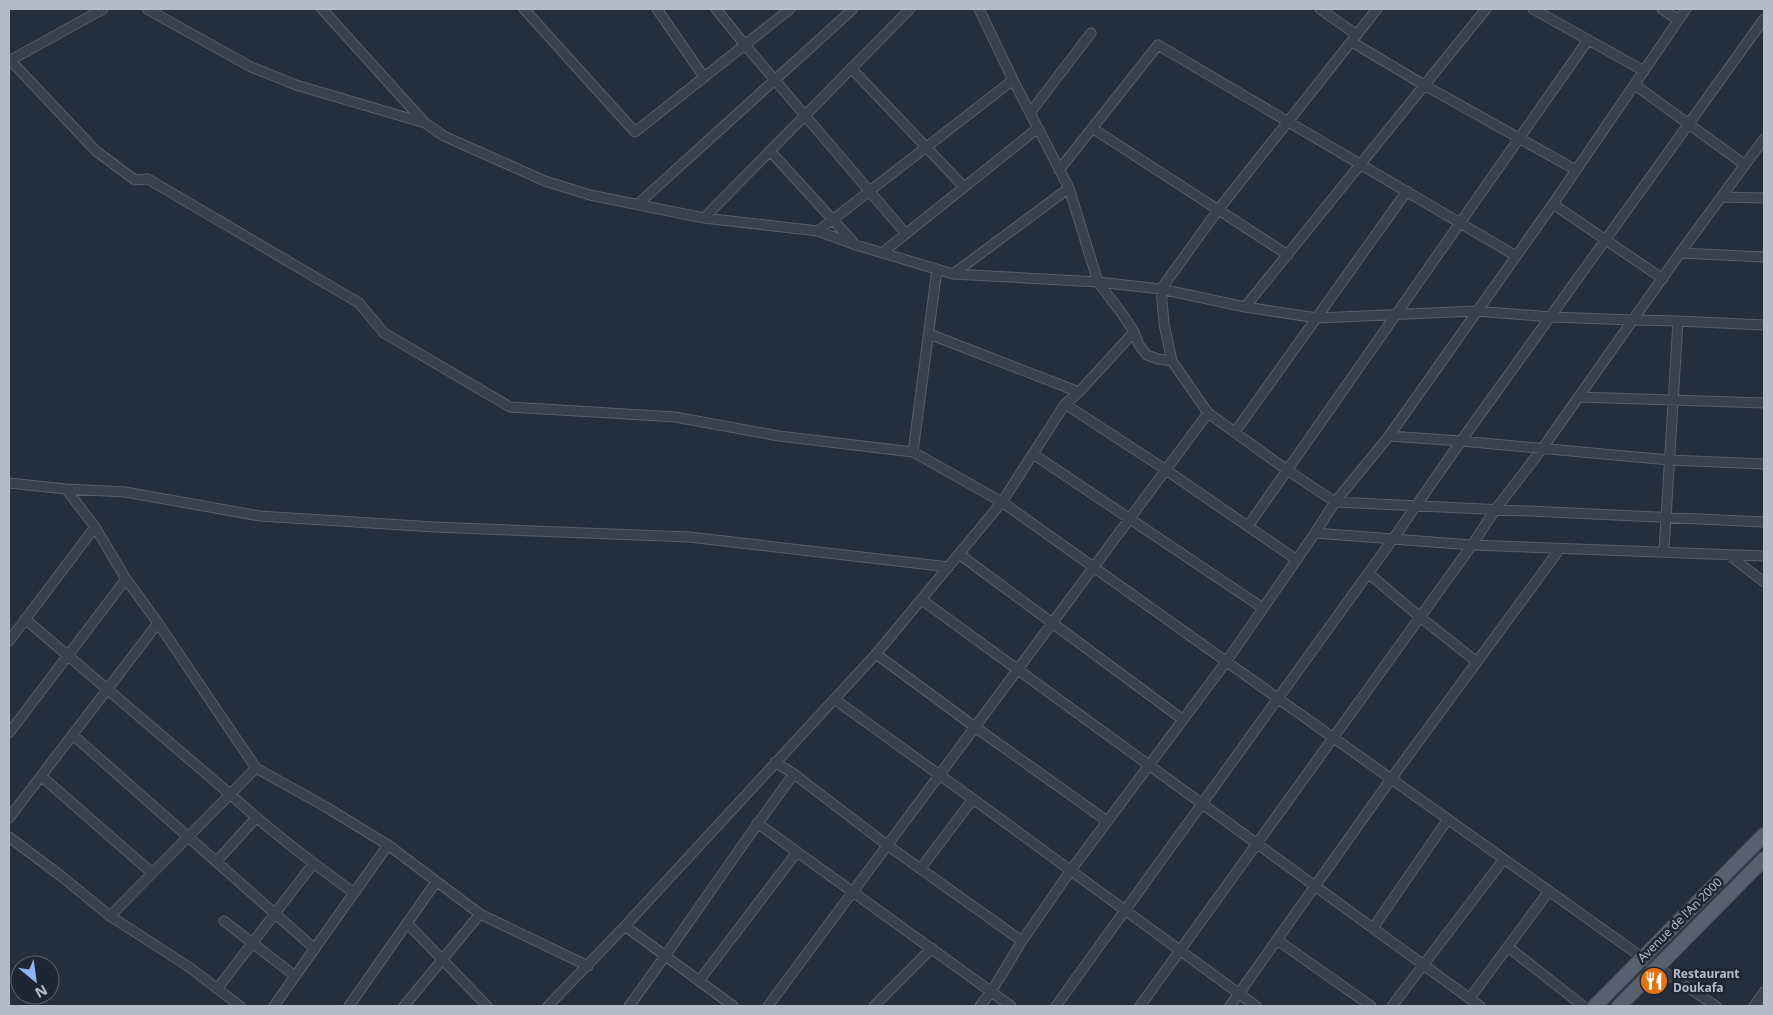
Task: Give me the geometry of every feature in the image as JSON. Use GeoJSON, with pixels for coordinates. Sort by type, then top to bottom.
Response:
{"type":"FeatureCollection","features":[{"type":"Feature","properties":{"kind":"main road","name":"Avenue de l'An 2000"},"geometry":{"type":"LineString","coordinates":[[1595,1006],[1764,835]]}},
{"type":"Feature","properties":{"kind":"main road","name":"Avenue de l'An 2000"},"geometry":{"type":"LineString","coordinates":[[1619,1006],[1764,859]]}},
{"type":"Feature","properties":{"kind":"street"},"geometry":{"type":"LineString","coordinates":[[104,9],[9,60],[96,151],[135,180],[148,179],[359,303],[384,332],[510,407],[675,417],[779,436],[913,452],[1002,502],[1643,958],[1716,1006]]}},
{"type":"Feature","properties":{"kind":"street"},"geometry":{"type":"LineString","coordinates":[[147,9],[251,67],[296,85],[425,123]]}},
{"type":"Feature","properties":{"kind":"street"},"geometry":{"type":"LineString","coordinates":[[322,9],[425,123],[444,136],[545,181],[590,195],[704,218],[818,231],[856,245],[953,274],[1098,282],[1161,289],[1245,307],[1317,318],[1476,311],[1551,317],[1678,320],[1764,325]]}},
{"type":"Feature","properties":{"kind":"street"},"geometry":{"type":"LineString","coordinates":[[524,9],[635,132],[745,45],[785,10]]}},
{"type":"Feature","properties":{"kind":"street"},"geometry":{"type":"LineString","coordinates":[[657,9],[704,77]]}},
{"type":"Feature","properties":{"kind":"street"},"geometry":{"type":"LineString","coordinates":[[716,9],[906,234]]}},
{"type":"Feature","properties":{"kind":"street"},"geometry":{"type":"LineString","coordinates":[[638,204],[852,9]]}},
{"type":"Feature","properties":{"kind":"street"},"geometry":{"type":"LineString","coordinates":[[704,218],[910,9]]}},
{"type":"Feature","properties":{"kind":"street"},"geometry":{"type":"LineString","coordinates":[[979,9],[1013,80],[1069,188],[1098,282],[1134,332],[1139,345],[1147,355],[1172,361]]}},
{"type":"Feature","properties":{"kind":"street"},"geometry":{"type":"LineString","coordinates":[[1320,9],[1354,38],[1424,85],[1576,170]]}},
{"type":"Feature","properties":{"kind":"street"},"geometry":{"type":"LineString","coordinates":[[1377,9],[1218,210],[1161,289],[1164,324],[1172,361],[1208,413],[1335,502],[1764,522]]}},
{"type":"Feature","properties":{"kind":"street"},"geometry":{"type":"LineString","coordinates":[[1245,307],[1486,9]]}},
{"type":"Feature","properties":{"kind":"street"},"geometry":{"type":"LineString","coordinates":[[1533,9],[1644,71]]}},
{"type":"Feature","properties":{"kind":"street"},"geometry":{"type":"LineString","coordinates":[[1662,9],[1678,20]]}},
{"type":"Feature","properties":{"kind":"street"},"geometry":{"type":"LineString","coordinates":[[980,1006],[1070,870],[1226,662],[1335,502],[1390,436],[1553,204],[1686,9]]}},
{"type":"Feature","properties":{"kind":"street"},"geometry":{"type":"LineString","coordinates":[[1056,1006],[1201,803],[1394,539],[1461,441],[1764,19]]}},
{"type":"Feature","properties":{"kind":"street"},"geometry":{"type":"LineString","coordinates":[[1030,113],[1091,33]]}},
{"type":"Feature","properties":{"kind":"street"},"geometry":{"type":"LineString","coordinates":[[1248,526],[1588,40]]}},
{"type":"Feature","properties":{"kind":"street"},"geometry":{"type":"LineString","coordinates":[[1059,170],[1158,45],[1516,256]]}},
{"type":"Feature","properties":{"kind":"street"},"geometry":{"type":"LineString","coordinates":[[851,68],[964,187]]}},
{"type":"Feature","properties":{"kind":"street"},"geometry":{"type":"LineString","coordinates":[[818,231],[1013,80]]}},
{"type":"Feature","properties":{"kind":"street"},"geometry":{"type":"LineString","coordinates":[[1635,85],[1745,165]]}},
{"type":"Feature","properties":{"kind":"street"},"geometry":{"type":"LineString","coordinates":[[882,253],[1038,128]]}},
{"type":"Feature","properties":{"kind":"street"},"geometry":{"type":"LineString","coordinates":[[1092,128],[1288,255]]}},
{"type":"Feature","properties":{"kind":"street"},"geometry":{"type":"LineString","coordinates":[[1140,1006],[1472,545],[1494,510],[1542,449],[1764,138]]}},
{"type":"Feature","properties":{"kind":"street"},"geometry":{"type":"LineString","coordinates":[[770,151],[856,245]]}},
{"type":"Feature","properties":{"kind":"street"},"geometry":{"type":"LineString","coordinates":[[953,274],[1069,188]]}},
{"type":"Feature","properties":{"kind":"street"},"geometry":{"type":"LineString","coordinates":[[1235,432],[1408,192]]}},
{"type":"Feature","properties":{"kind":"street"},"geometry":{"type":"LineString","coordinates":[[1722,197],[1764,198]]}},
{"type":"Feature","properties":{"kind":"street"},"geometry":{"type":"LineString","coordinates":[[1553,204],[1663,279]]}},
{"type":"Feature","properties":{"kind":"street"},"geometry":{"type":"LineString","coordinates":[[1680,254],[1764,257]]}},
{"type":"Feature","properties":{"kind":"street"},"geometry":{"type":"LineString","coordinates":[[913,452],[938,270]]}},
{"type":"Feature","properties":{"kind":"street"},"geometry":{"type":"LineString","coordinates":[[1664,551],[1664,518],[1678,320]]}},
{"type":"Feature","properties":{"kind":"street"},"geometry":{"type":"LineString","coordinates":[[548,1006],[588,966],[876,654],[1002,502],[1065,404],[1079,392],[1134,332]]}},
{"type":"Feature","properties":{"kind":"street"},"geometry":{"type":"LineString","coordinates":[[929,334],[1079,392]]}},
{"type":"Feature","properties":{"kind":"street"},"geometry":{"type":"LineString","coordinates":[[1579,397],[1764,403]]}},
{"type":"Feature","properties":{"kind":"street"},"geometry":{"type":"LineString","coordinates":[[1065,404],[1166,470],[1297,560]]}},
{"type":"Feature","properties":{"kind":"street"},"geometry":{"type":"LineString","coordinates":[[768,1006],[1208,413]]}},
{"type":"Feature","properties":{"kind":"street"},"geometry":{"type":"LineString","coordinates":[[1390,436],[1669,460],[1764,464]]}},
{"type":"Feature","properties":{"kind":"street"},"geometry":{"type":"LineString","coordinates":[[1033,454],[1263,608]]}},
{"type":"Feature","properties":{"kind":"street"},"geometry":{"type":"LineString","coordinates":[[9,483],[66,490],[125,492],[260,516],[434,527],[689,537],[949,567]]}},
{"type":"Feature","properties":{"kind":"street"},"geometry":{"type":"LineString","coordinates":[[66,490],[95,527],[126,580],[158,623],[256,768],[326,807],[388,845],[480,914],[588,966]]}},
{"type":"Feature","properties":{"kind":"street"},"geometry":{"type":"LineString","coordinates":[[9,640],[95,527]]}},
{"type":"Feature","properties":{"kind":"street"},"geometry":{"type":"LineString","coordinates":[[1315,533],[1559,550],[1664,551],[1764,556]]}},
{"type":"Feature","properties":{"kind":"street"},"geometry":{"type":"LineString","coordinates":[[1230,1006],[1391,779],[1559,550]]}},
{"type":"Feature","properties":{"kind":"street"},"geometry":{"type":"LineString","coordinates":[[959,554],[1182,719]]}},
{"type":"Feature","properties":{"kind":"street"},"geometry":{"type":"LineString","coordinates":[[1729,555],[1764,582]]}},
{"type":"Feature","properties":{"kind":"street"},"geometry":{"type":"LineString","coordinates":[[1368,573],[1477,662]]}},
{"type":"Feature","properties":{"kind":"street"},"geometry":{"type":"LineString","coordinates":[[9,733],[126,580]]}},
{"type":"Feature","properties":{"kind":"street"},"geometry":{"type":"LineString","coordinates":[[922,600],[1480,1006]]}},
{"type":"Feature","properties":{"kind":"street"},"geometry":{"type":"LineString","coordinates":[[25,619],[256,818],[313,864],[354,893]]}},
{"type":"Feature","properties":{"kind":"street"},"geometry":{"type":"LineString","coordinates":[[9,818],[158,623]]}},
{"type":"Feature","properties":{"kind":"street"},"geometry":{"type":"LineString","coordinates":[[876,654],[1107,821]]}},
{"type":"Feature","properties":{"kind":"street"},"geometry":{"type":"LineString","coordinates":[[834,699],[940,774],[1124,911],[1256,1006]]}},
{"type":"Feature","properties":{"kind":"street"},"geometry":{"type":"LineString","coordinates":[[73,735],[315,949]]}},
{"type":"Feature","properties":{"kind":"street"},"geometry":{"type":"LineString","coordinates":[[775,762],[1022,940]]}},
{"type":"Feature","properties":{"kind":"street"},"geometry":{"type":"LineString","coordinates":[[110,916],[256,768]]}},
{"type":"Feature","properties":{"kind":"street"},"geometry":{"type":"LineString","coordinates":[[629,1006],[666,956],[757,823],[794,774]]}},
{"type":"Feature","properties":{"kind":"street"},"geometry":{"type":"LineString","coordinates":[[41,776],[152,874]]}},
{"type":"Feature","properties":{"kind":"street"},"geometry":{"type":"LineString","coordinates":[[921,868],[973,799]]}},
{"type":"Feature","properties":{"kind":"street"},"geometry":{"type":"LineString","coordinates":[[216,862],[256,818]]}},
{"type":"Feature","properties":{"kind":"street"},"geometry":{"type":"LineString","coordinates":[[1373,928],[1448,819]]}},
{"type":"Feature","properties":{"kind":"street"},"geometry":{"type":"LineString","coordinates":[[757,823],[1011,1006]]}},
{"type":"Feature","properties":{"kind":"street"},"geometry":{"type":"LineString","coordinates":[[9,837],[62,876],[110,916],[189,967],[240,1006]]}},
{"type":"Feature","properties":{"kind":"street"},"geometry":{"type":"LineString","coordinates":[[274,1006],[388,845]]}},
{"type":"Feature","properties":{"kind":"street"},"geometry":{"type":"LineString","coordinates":[[699,981],[798,852]]}},
{"type":"Feature","properties":{"kind":"street"},"geometry":{"type":"LineString","coordinates":[[1392,1006],[1504,859]]}},
{"type":"Feature","properties":{"kind":"street"},"geometry":{"type":"LineString","coordinates":[[217,989],[313,864]]}},
{"type":"Feature","properties":{"kind":"street"},"geometry":{"type":"LineString","coordinates":[[350,1006],[436,882]]}},
{"type":"Feature","properties":{"kind":"street"},"geometry":{"type":"LineString","coordinates":[[1470,998],[1549,891]]}},
{"type":"Feature","properties":{"kind":"street"},"geometry":{"type":"LineString","coordinates":[[405,1006],[480,914]]}},
{"type":"Feature","properties":{"kind":"street"},"geometry":{"type":"LineString","coordinates":[[224,921],[295,976]]}},
{"type":"Feature","properties":{"kind":"street"},"geometry":{"type":"LineString","coordinates":[[407,924],[487,1006]]}},
{"type":"Feature","properties":{"kind":"street"},"geometry":{"type":"LineString","coordinates":[[625,926],[733,1006]]}},
{"type":"Feature","properties":{"kind":"street"},"geometry":{"type":"LineString","coordinates":[[1277,940],[1371,1006]]}},
{"type":"Feature","properties":{"kind":"street"},"geometry":{"type":"LineString","coordinates":[[1508,947],[1583,1006]]}},
{"type":"Feature","properties":{"kind":"street"},"geometry":{"type":"LineString","coordinates":[[874,1006],[932,948]]}},
{"type":"Feature","properties":{"kind":"street"},"geometry":{"type":"LineString","coordinates":[[1754,1006],[1764,992]]}},
{"type":"Feature","properties":{"kind":"place","name":"Restaurant Doukafa"},"geometry":{"type":"Point","coordinates":[1654,981]}}]}
